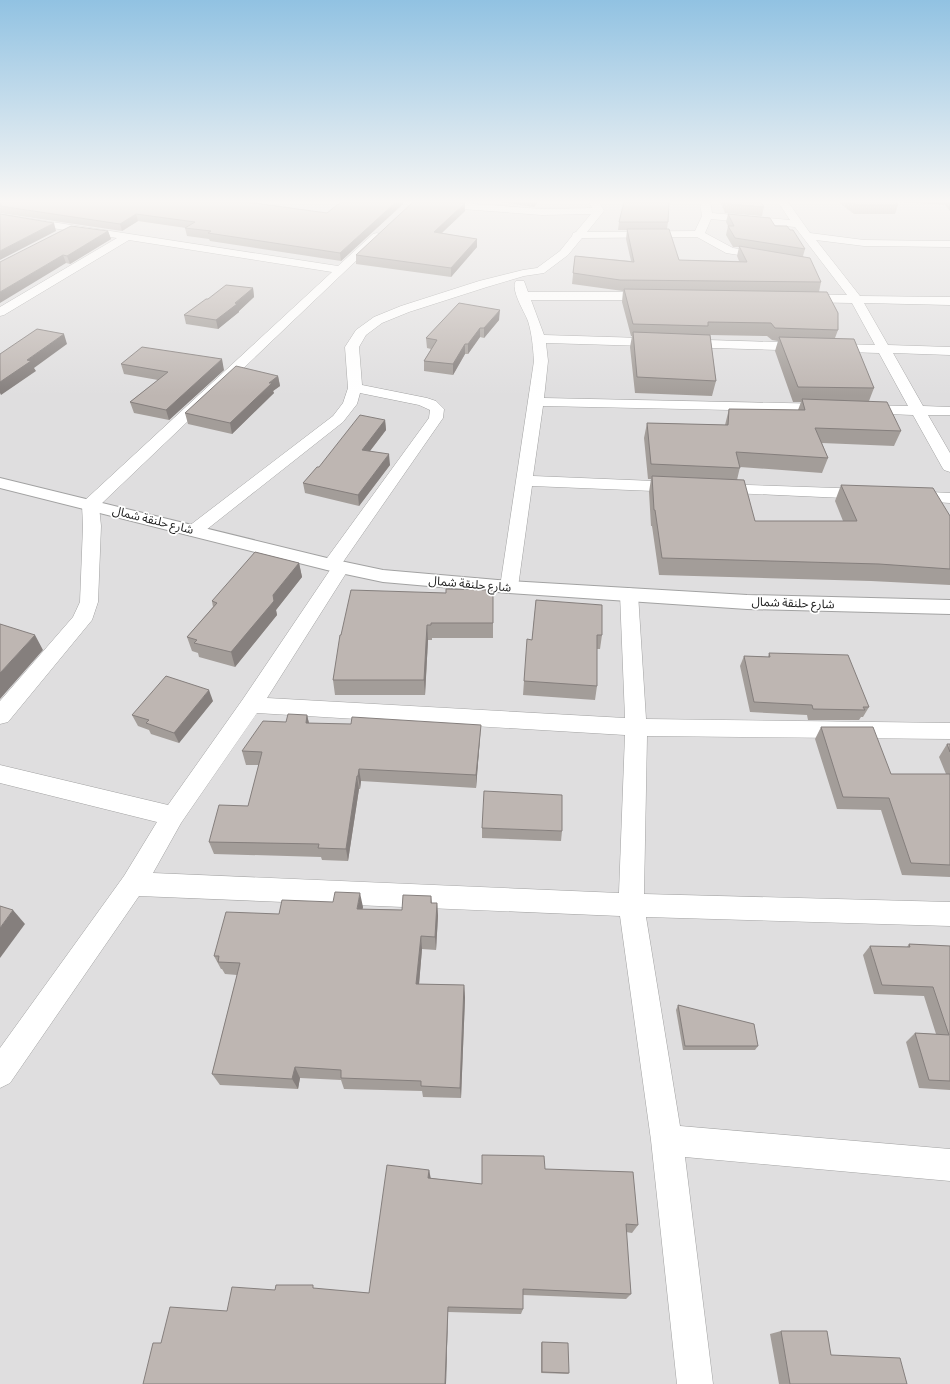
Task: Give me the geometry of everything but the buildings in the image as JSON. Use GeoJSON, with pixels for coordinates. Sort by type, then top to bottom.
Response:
{"type":"FeatureCollection","features":[{"type":"Feature","properties":{"kind":"street"},"geometry":{"type":"LineString","coordinates":[[0,312],[77,267]]}},
{"type":"Feature","properties":{"kind":"street"},"geometry":{"type":"LineString","coordinates":[[318,267],[341,270]]}},
{"type":"Feature","properties":{"kind":"street"},"geometry":{"type":"LineString","coordinates":[[0,716],[82,620],[86,613],[90,594],[92,526],[90,505],[345,267]]}},
{"type":"Feature","properties":{"kind":"street"},"geometry":{"type":"LineString","coordinates":[[194,530],[338,419],[350,404],[355,388],[352,348],[360,333],[378,320],[483,284],[522,273],[540,271],[546,267]]}},
{"type":"Feature","properties":{"kind":"street"},"geometry":{"type":"LineString","coordinates":[[831,267],[856,299],[950,467]]}},
{"type":"Feature","properties":{"kind":"street"},"geometry":{"type":"LineString","coordinates":[[509,587],[541,361],[539,339],[534,321],[520,288],[522,273]]}},
{"type":"Feature","properties":{"kind":"street"},"geometry":{"type":"LineString","coordinates":[[523,296],[666,296]]}},
{"type":"Feature","properties":{"kind":"street"},"geometry":{"type":"LineString","coordinates":[[792,298],[950,301]]}},
{"type":"Feature","properties":{"kind":"street"},"geometry":{"type":"LineString","coordinates":[[539,339],[950,351]]}},
{"type":"Feature","properties":{"kind":"street"},"geometry":{"type":"LineString","coordinates":[[0,1073],[133,884],[173,816],[251,705],[336,566],[436,418],[437,409],[431,404],[355,388]]}},
{"type":"Feature","properties":{"kind":"street"},"geometry":{"type":"LineString","coordinates":[[536,402],[950,411]]}},
{"type":"Feature","properties":{"kind":"street"},"geometry":{"type":"LineString","coordinates":[[525,481],[950,498]]}},
{"type":"Feature","properties":{"kind":"street","name":"شارع حلنقة شمال"},"geometry":{"type":"LineString","coordinates":[[0,483],[336,566],[383,576],[509,587],[747,602],[950,607]]}},
{"type":"Feature","properties":{"kind":"street"},"geometry":{"type":"LineString","coordinates":[[629,594],[636,727],[631,905],[667,1140],[695,1384]]}},
{"type":"Feature","properties":{"kind":"street"},"geometry":{"type":"LineString","coordinates":[[251,705],[636,727],[950,731]]}},
{"type":"Feature","properties":{"kind":"street"},"geometry":{"type":"LineString","coordinates":[[0,774],[173,816]]}},
{"type":"Feature","properties":{"kind":"street"},"geometry":{"type":"LineString","coordinates":[[133,884],[631,905],[950,914]]}},
{"type":"Feature","properties":{"kind":"street"},"geometry":{"type":"LineString","coordinates":[[667,1140],[950,1164]]}},
{"type":"Feature","properties":{"kind":"shaded area"},"geometry":{"type":"Polygon","coordinates":[[[0,267],[950,267],[950,1384],[0,1384],[0,267]]]}}]}
